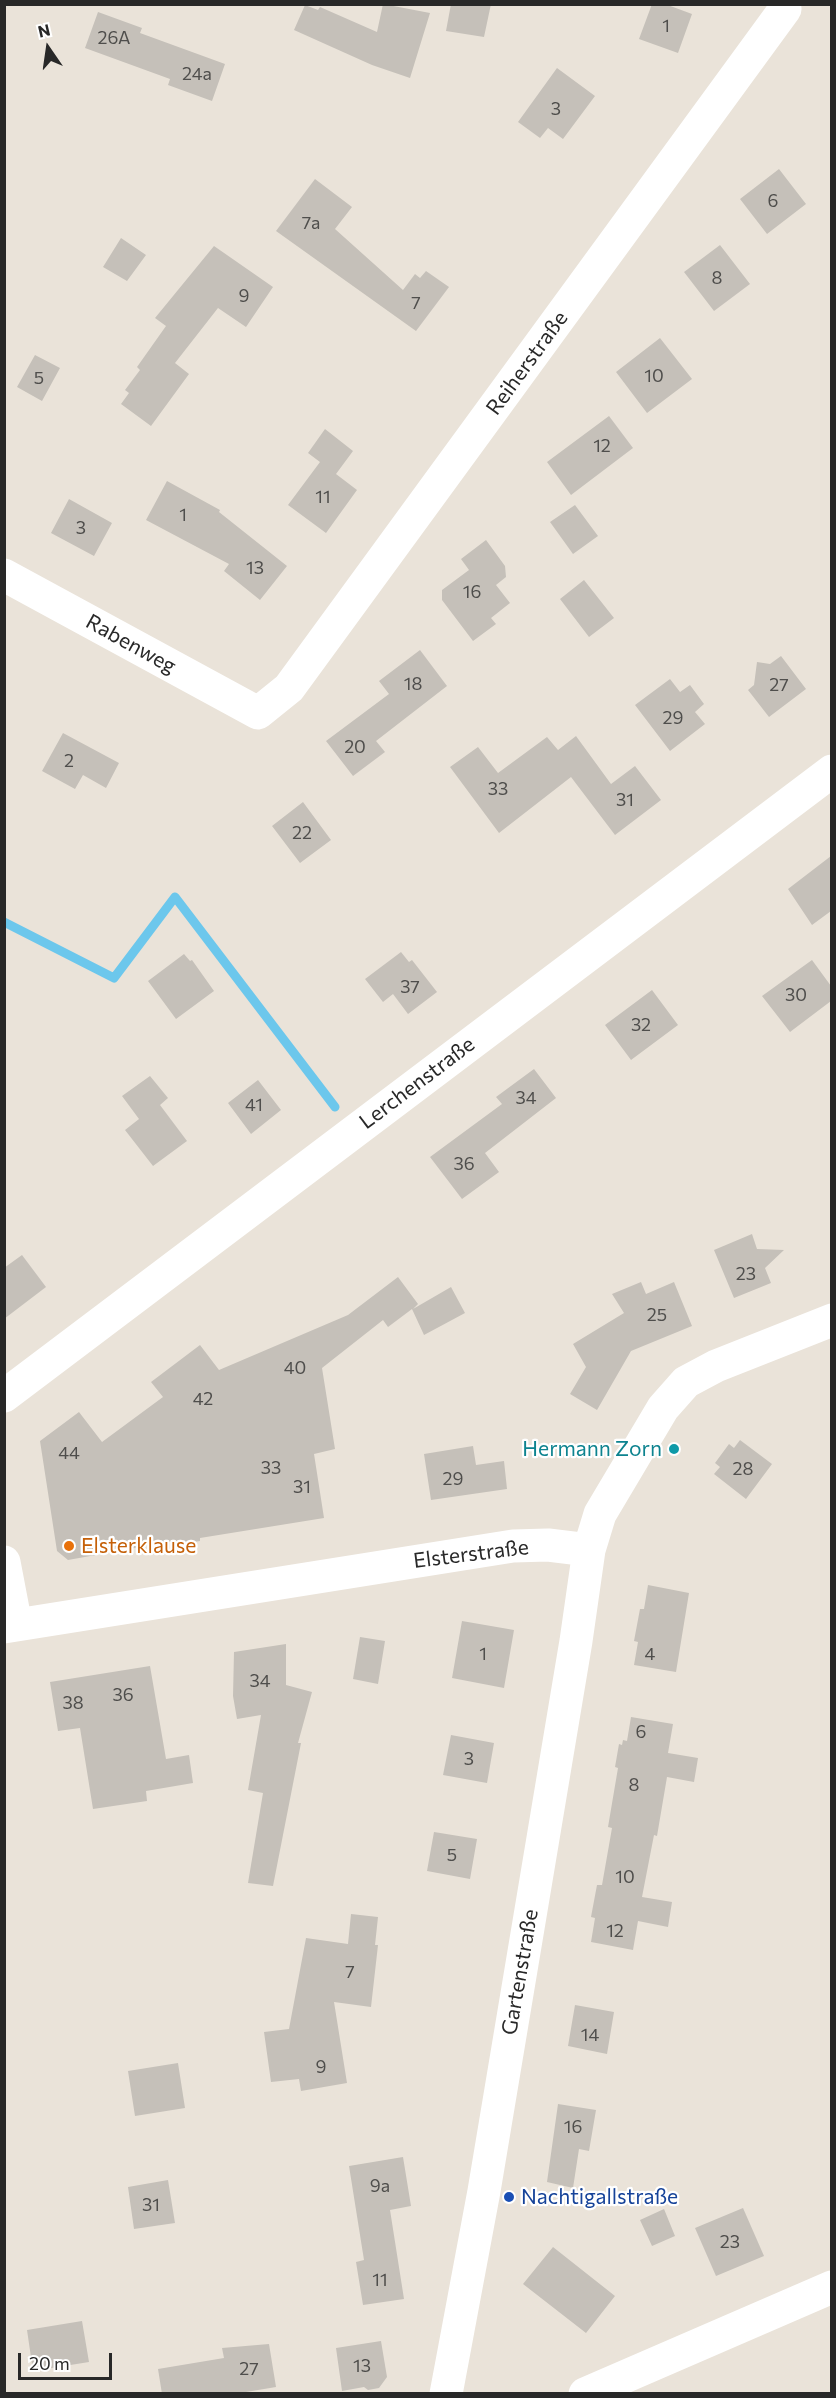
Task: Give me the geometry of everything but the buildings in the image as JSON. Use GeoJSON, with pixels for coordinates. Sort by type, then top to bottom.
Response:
{"type":"FeatureCollection","features":[{"type":"Feature","properties":{"kind":"street","name":"Reiherstraße"},"geometry":{"type":"LineString","coordinates":[[258,713],[289,688],[785,9],[784,4]]}},
{"type":"Feature","properties":{"kind":"street","name":"Rabenweg"},"geometry":{"type":"LineString","coordinates":[[4,575],[258,713]]}},
{"type":"Feature","properties":{"kind":"street","name":"Lerchenstraße"},"geometry":{"type":"LineString","coordinates":[[4,1396],[831,771]]}},
{"type":"Feature","properties":{"kind":"street"},"geometry":{"type":"LineString","coordinates":[[589,1550],[600,1515],[663,1408],[686,1382],[716,1366],[831,1320]]}},
{"type":"Feature","properties":{"kind":"street","name":"Elsterstraße"},"geometry":{"type":"LineString","coordinates":[[10,1626],[513,1546],[548,1545],[589,1550]]}},
{"type":"Feature","properties":{"kind":"street","name":"Gartenstraße"},"geometry":{"type":"LineString","coordinates":[[446,2394],[484,2190],[589,1550]]}},
{"type":"Feature","properties":{"kind":"street"},"geometry":{"type":"LineString","coordinates":[[4,1562],[10,1626]]}},
{"type":"Feature","properties":{"kind":"street"},"geometry":{"type":"LineString","coordinates":[[585,2394],[831,2287]]}},
{"type":"Feature","properties":{"kind":"waterway"},"geometry":{"type":"LineString","coordinates":[[4,922],[114,978],[175,897],[335,1107]]}},
{"type":"Feature","properties":{"kind":"place","name":"Hermann Zorn"},"geometry":{"type":"Point","coordinates":[674,1449]}},
{"type":"Feature","properties":{"kind":"place","name":"Elsterklause"},"geometry":{"type":"Point","coordinates":[69,1546]}},
{"type":"Feature","properties":{"kind":"place","name":"Nachtigallstraße"},"geometry":{"type":"Point","coordinates":[509,2197]}}]}
